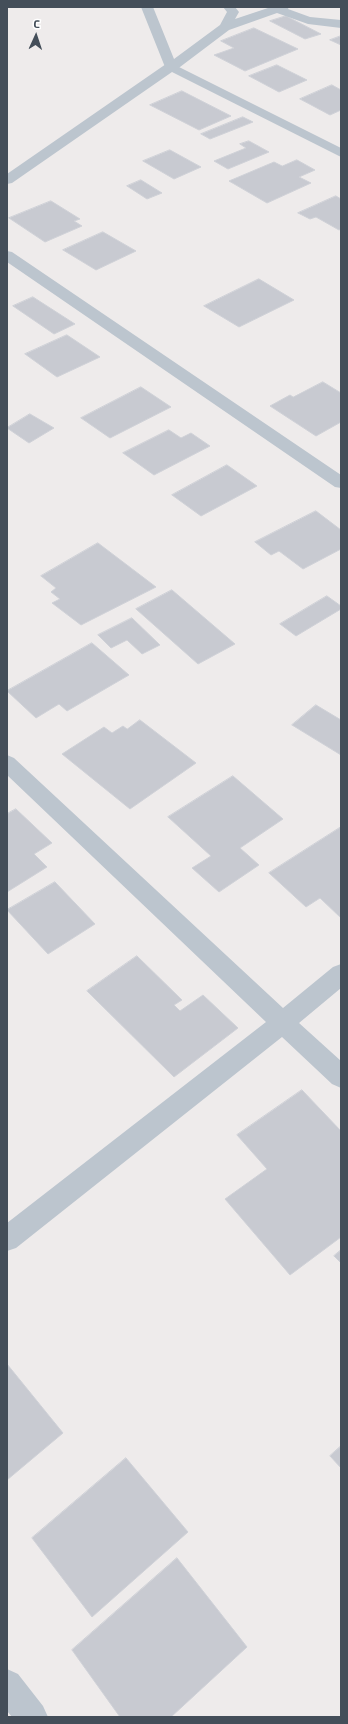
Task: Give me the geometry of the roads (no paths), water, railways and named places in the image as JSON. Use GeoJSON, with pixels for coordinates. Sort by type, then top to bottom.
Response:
{"type":"FeatureCollection","features":[{"type":"Feature","properties":{"kind":"street"},"geometry":{"type":"LineString","coordinates":[[147,7],[171,67],[341,152]]}},
{"type":"Feature","properties":{"kind":"street"},"geometry":{"type":"LineString","coordinates":[[225,27],[233,12],[229,7]]}},
{"type":"Feature","properties":{"kind":"street"},"geometry":{"type":"LineString","coordinates":[[7,180],[171,67],[225,27],[280,8],[308,20],[341,24]]}},
{"type":"Feature","properties":{"kind":"street"},"geometry":{"type":"LineString","coordinates":[[7,255],[341,483]]}},
{"type":"Feature","properties":{"kind":"street"},"geometry":{"type":"LineString","coordinates":[[7,763],[341,1078]]}},
{"type":"Feature","properties":{"kind":"street"},"geometry":{"type":"LineString","coordinates":[[7,1239],[283,1022],[341,974]]}},
{"type":"Feature","properties":{"kind":"street"},"geometry":{"type":"LineString","coordinates":[[7,1685],[32,1717]]}}]}
